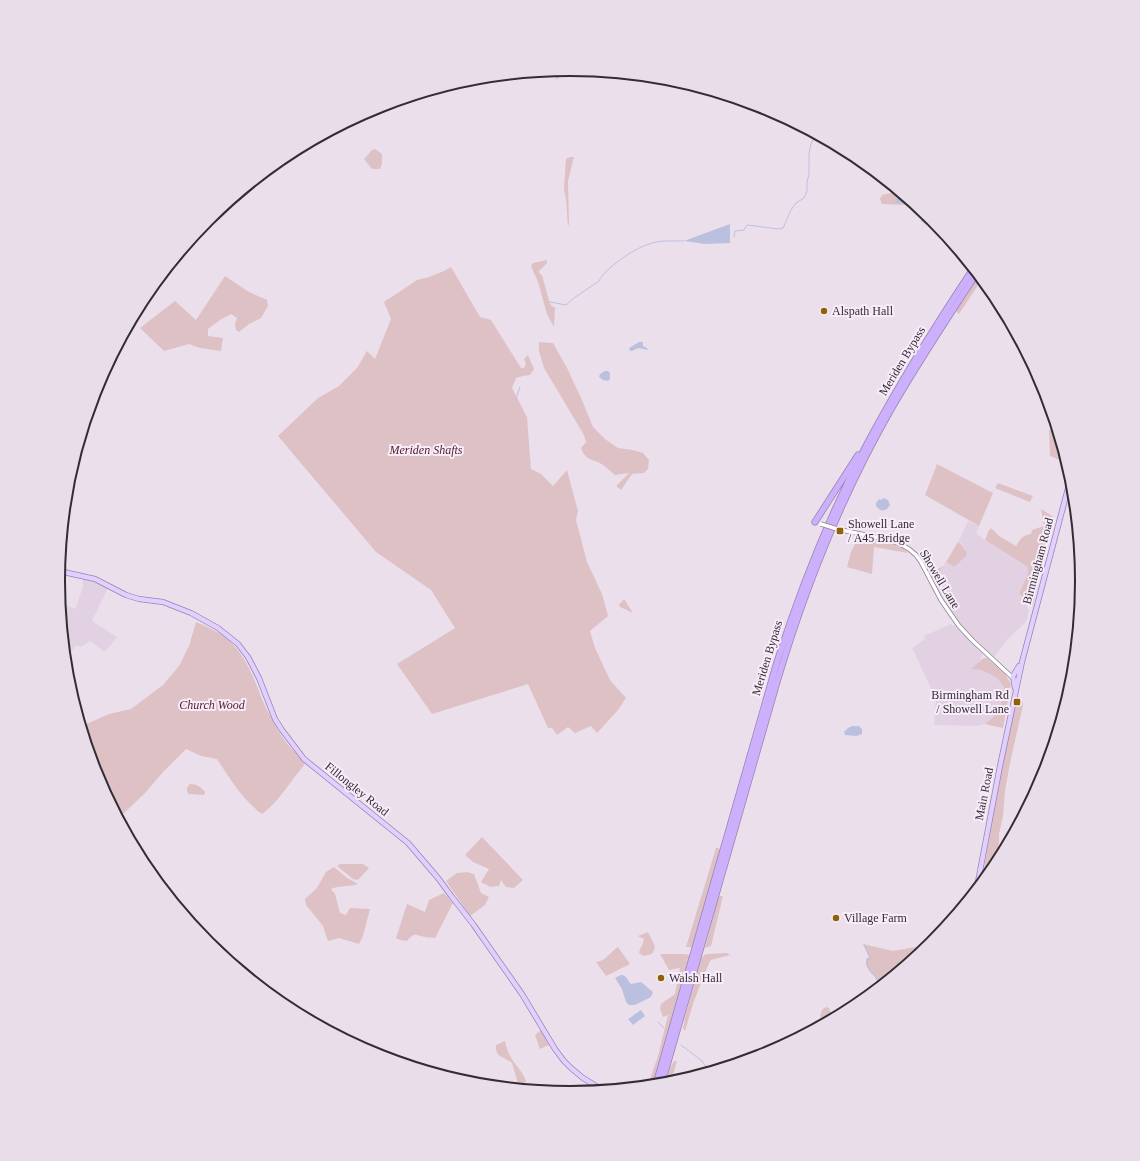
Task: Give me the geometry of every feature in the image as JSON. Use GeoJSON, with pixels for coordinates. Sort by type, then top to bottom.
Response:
{"type":"FeatureCollection","features":[{"type":"Feature","properties":{"kind":"highway","name":"Meriden Bypass"},"geometry":{"type":"LineString","coordinates":[[750,767],[777,662],[790,621],[819,547],[838,504],[866,445],[920,350],[971,273]]}},
{"type":"Feature","properties":{"kind":"highway","name":"Meriden Bypass"},"geometry":{"type":"LineString","coordinates":[[658,1078],[744,785],[788,646],[808,589],[839,514],[875,438],[923,356],[974,277]]}},
{"type":"Feature","properties":{"kind":"highway"},"geometry":{"type":"LineString","coordinates":[[815,522],[858,453],[866,445]]}},
{"type":"Feature","properties":{"kind":"highway","name":"Meriden Bypass"},"geometry":{"type":"LineString","coordinates":[[664,1077],[744,785]]}},
{"type":"Feature","properties":{"kind":"main road","name":"Birmingham Road"},"geometry":{"type":"LineString","coordinates":[[1015,676],[1025,650],[1067,492]]}},
{"type":"Feature","properties":{"kind":"main road","name":"Fillongley Road"},"geometry":{"type":"LineString","coordinates":[[65,572],[95,579],[126,595],[139,599],[163,602],[191,613],[218,628],[238,644],[248,657],[259,678],[275,719],[300,754],[408,843],[438,878],[473,924],[522,994],[548,1038],[564,1061],[593,1085]]}},
{"type":"Feature","properties":{"kind":"main road","name":"Main Road"},"geometry":{"type":"LineString","coordinates":[[980,875],[998,772],[1013,705],[1015,676]]}},
{"type":"Feature","properties":{"kind":"street","name":"Showell Lane"},"geometry":{"type":"LineString","coordinates":[[815,522],[837,529],[889,540],[909,549],[921,562],[941,600],[958,626],[1007,673],[1015,676]]}},
{"type":"Feature","properties":{"kind":"shaded area"},"geometry":{"type":"Polygon","coordinates":[[[968,521],[979,526],[976,533],[985,540],[1028,567],[1027,576],[1019,593],[1028,605],[1027,607],[1029,610],[1027,619],[1025,623],[1008,639],[994,657],[962,627],[933,581],[946,562],[954,567],[967,552],[961,543],[958,542],[968,521]]]}},
{"type":"Feature","properties":{"kind":"shaded area"},"geometry":{"type":"Polygon","coordinates":[[[83,578],[108,588],[92,621],[117,637],[105,652],[90,641],[81,647],[76,645],[70,654],[66,605],[75,609],[83,587],[83,578]]]}},
{"type":"Feature","properties":{"kind":"shaded area"},"geometry":{"type":"Polygon","coordinates":[[[951,624],[953,626],[955,625],[982,653],[980,658],[982,660],[972,669],[981,670],[997,678],[1004,687],[1003,697],[998,713],[985,724],[976,726],[934,725],[936,699],[912,648],[925,639],[924,636],[951,624]]]}},
{"type":"Feature","properties":{"kind":"green space"},"geometry":{"type":"Polygon","coordinates":[[[375,149],[382,154],[382,164],[380,169],[372,169],[364,159],[372,150],[375,149]]]}},
{"type":"Feature","properties":{"kind":"green space"},"geometry":{"type":"Polygon","coordinates":[[[574,157],[568,181],[568,227],[564,189],[566,159],[574,157]]]}},
{"type":"Feature","properties":{"kind":"green space"},"geometry":{"type":"Polygon","coordinates":[[[893,193],[907,204],[882,204],[880,199],[882,195],[893,193]]]}},
{"type":"Feature","properties":{"kind":"green space"},"geometry":{"type":"Polygon","coordinates":[[[547,260],[547,263],[539,271],[542,275],[550,304],[555,307],[554,327],[547,314],[538,282],[531,266],[533,263],[547,260]]]}},
{"type":"Feature","properties":{"kind":"green space","name":"Meriden Shafts"},"geometry":{"type":"Polygon","coordinates":[[[451,267],[480,317],[491,320],[521,368],[524,368],[526,364],[524,359],[528,355],[534,369],[530,375],[516,378],[512,388],[527,417],[531,469],[541,474],[553,486],[567,470],[578,511],[576,520],[587,562],[602,594],[608,616],[590,631],[595,648],[610,680],[626,698],[618,710],[597,733],[591,726],[575,733],[568,727],[557,735],[552,728],[548,728],[528,684],[432,714],[397,664],[455,628],[431,590],[376,552],[278,436],[318,398],[339,386],[357,368],[367,351],[375,359],[391,319],[384,302],[417,280],[429,277],[451,267]]]}},
{"type":"Feature","properties":{"kind":"green space"},"geometry":{"type":"Polygon","coordinates":[[[225,276],[249,292],[267,300],[268,306],[261,318],[249,324],[239,332],[236,330],[235,324],[237,318],[231,314],[208,329],[208,336],[223,338],[221,351],[200,348],[189,344],[164,351],[140,328],[175,301],[196,320],[225,276]]]}},
{"type":"Feature","properties":{"kind":"green space"},"geometry":{"type":"Polygon","coordinates":[[[976,280],[979,284],[959,314],[956,311],[976,280]]]}},
{"type":"Feature","properties":{"kind":"green space"},"geometry":{"type":"Polygon","coordinates":[[[539,342],[553,343],[567,368],[593,427],[605,439],[618,448],[643,453],[649,460],[648,469],[644,473],[632,474],[621,490],[616,486],[629,473],[615,475],[603,465],[585,456],[581,448],[586,442],[584,435],[544,368],[539,351],[539,342]]]}},
{"type":"Feature","properties":{"kind":"green space"},"geometry":{"type":"Polygon","coordinates":[[[1049,430],[1052,430],[1060,460],[1050,456],[1049,430]]]}},
{"type":"Feature","properties":{"kind":"green space"},"geometry":{"type":"Polygon","coordinates":[[[937,464],[993,493],[979,526],[925,495],[937,464]]]}},
{"type":"Feature","properties":{"kind":"green space"},"geometry":{"type":"Polygon","coordinates":[[[998,483],[1033,496],[1030,502],[995,488],[998,483]]]}},
{"type":"Feature","properties":{"kind":"green space"},"geometry":{"type":"Polygon","coordinates":[[[1041,509],[1054,517],[1033,605],[1030,606],[1019,593],[1027,576],[1028,567],[985,540],[991,528],[999,536],[1016,546],[1023,537],[1031,534],[1032,530],[1044,526],[1041,509]]]}},
{"type":"Feature","properties":{"kind":"green space"},"geometry":{"type":"Polygon","coordinates":[[[858,538],[892,544],[904,549],[908,553],[874,547],[872,574],[847,567],[851,552],[858,538]]]}},
{"type":"Feature","properties":{"kind":"green space"},"geometry":{"type":"Polygon","coordinates":[[[958,542],[967,552],[966,556],[954,567],[946,562],[958,542]]]}},
{"type":"Feature","properties":{"kind":"green space"},"geometry":{"type":"Polygon","coordinates":[[[943,566],[933,581],[929,574],[943,566]]]}},
{"type":"Feature","properties":{"kind":"green space"},"geometry":{"type":"Polygon","coordinates":[[[624,599],[633,613],[620,607],[619,605],[624,599]]]}},
{"type":"Feature","properties":{"kind":"green space","name":"Church Wood"},"geometry":{"type":"Polygon","coordinates":[[[196,622],[223,635],[240,652],[250,669],[265,706],[281,734],[305,764],[274,804],[262,814],[242,795],[217,759],[201,756],[186,749],[123,814],[103,774],[86,724],[109,714],[131,709],[163,685],[179,666],[189,646],[196,622]]]}},
{"type":"Feature","properties":{"kind":"green space"},"geometry":{"type":"Polygon","coordinates":[[[984,658],[987,658],[1005,674],[1011,684],[1003,728],[985,724],[998,713],[1003,697],[1004,687],[997,678],[981,670],[971,669],[984,658]]]}},
{"type":"Feature","properties":{"kind":"green space"},"geometry":{"type":"Polygon","coordinates":[[[1020,700],[1022,701],[1023,705],[1005,791],[1003,816],[999,834],[999,846],[984,870],[993,812],[1011,720],[1020,700]]]}},
{"type":"Feature","properties":{"kind":"green space"},"geometry":{"type":"Polygon","coordinates":[[[190,784],[199,786],[205,794],[188,794],[187,788],[190,784]]]}},
{"type":"Feature","properties":{"kind":"green space"},"geometry":{"type":"Polygon","coordinates":[[[482,837],[523,880],[514,888],[506,887],[501,880],[499,886],[490,887],[481,882],[489,869],[473,862],[465,855],[482,837]]]}},
{"type":"Feature","properties":{"kind":"green space"},"geometry":{"type":"Polygon","coordinates":[[[716,848],[719,848],[720,851],[692,947],[686,947],[716,848]]]}},
{"type":"Feature","properties":{"kind":"green space"},"geometry":{"type":"Polygon","coordinates":[[[340,864],[363,864],[369,868],[358,880],[353,879],[337,866],[340,864]]]}},
{"type":"Feature","properties":{"kind":"green space"},"geometry":{"type":"Polygon","coordinates":[[[334,867],[347,878],[358,884],[331,889],[335,894],[340,913],[346,915],[350,908],[370,909],[363,936],[359,944],[339,938],[328,941],[323,926],[306,905],[305,899],[317,888],[326,872],[334,867]]]}},
{"type":"Feature","properties":{"kind":"green space"},"geometry":{"type":"Polygon","coordinates":[[[467,872],[474,874],[481,893],[489,897],[485,905],[470,916],[446,881],[457,873],[467,872]]]}},
{"type":"Feature","properties":{"kind":"green space"},"geometry":{"type":"Polygon","coordinates":[[[444,893],[453,903],[435,938],[415,935],[407,941],[396,938],[407,904],[425,912],[429,900],[444,893]]]}},
{"type":"Feature","properties":{"kind":"green space"},"geometry":{"type":"Polygon","coordinates":[[[723,896],[711,946],[705,948],[718,898],[723,896]]]}},
{"type":"Feature","properties":{"kind":"green space"},"geometry":{"type":"Polygon","coordinates":[[[648,932],[655,948],[652,954],[643,956],[639,953],[644,939],[638,936],[648,932]]]}},
{"type":"Feature","properties":{"kind":"green space"},"geometry":{"type":"Polygon","coordinates":[[[863,944],[893,951],[918,947],[877,981],[866,965],[866,959],[869,957],[863,944]]]}},
{"type":"Feature","properties":{"kind":"green space"},"geometry":{"type":"Polygon","coordinates":[[[618,947],[630,964],[606,976],[596,962],[605,958],[618,947]]]}},
{"type":"Feature","properties":{"kind":"green space"},"geometry":{"type":"Polygon","coordinates":[[[727,953],[730,955],[711,960],[709,963],[694,1001],[685,1031],[683,1029],[685,1017],[700,961],[704,955],[707,954],[727,953]]]}},
{"type":"Feature","properties":{"kind":"green space"},"geometry":{"type":"Polygon","coordinates":[[[660,954],[691,955],[656,1078],[650,1079],[658,1056],[668,1015],[663,1017],[660,1009],[661,1004],[675,994],[680,968],[669,970],[660,954]]]}},
{"type":"Feature","properties":{"kind":"green space"},"geometry":{"type":"Polygon","coordinates":[[[826,1007],[829,1008],[831,1013],[822,1018],[820,1016],[822,1010],[826,1007]]]}},
{"type":"Feature","properties":{"kind":"green space"},"geometry":{"type":"Polygon","coordinates":[[[541,1030],[549,1045],[540,1049],[535,1035],[541,1030]]]}},
{"type":"Feature","properties":{"kind":"green space"},"geometry":{"type":"Polygon","coordinates":[[[505,1041],[509,1054],[526,1081],[525,1083],[518,1082],[512,1063],[499,1055],[496,1045],[505,1041]]]}},
{"type":"Feature","properties":{"kind":"green space"},"geometry":{"type":"Polygon","coordinates":[[[674,1061],[677,1061],[673,1075],[668,1076],[674,1061]]]}},
{"type":"Feature","properties":{"kind":"water"},"geometry":{"type":"Polygon","coordinates":[[[898,197],[905,203],[896,203],[895,200],[898,197]]]}},
{"type":"Feature","properties":{"kind":"water"},"geometry":{"type":"Polygon","coordinates":[[[921,218],[928,224],[926,225],[921,221],[921,218]]]}},
{"type":"Feature","properties":{"kind":"water"},"geometry":{"type":"Polygon","coordinates":[[[730,224],[730,243],[705,244],[684,241],[730,224]]]}},
{"type":"Feature","properties":{"kind":"water"},"geometry":{"type":"Polygon","coordinates":[[[639,342],[643,342],[643,346],[648,350],[638,348],[630,351],[629,348],[639,342]]]}},
{"type":"Feature","properties":{"kind":"water"},"geometry":{"type":"Polygon","coordinates":[[[605,371],[610,373],[610,379],[608,381],[599,377],[600,374],[605,371]]]}},
{"type":"Feature","properties":{"kind":"water"},"geometry":{"type":"Polygon","coordinates":[[[884,498],[888,500],[890,505],[887,509],[882,510],[876,506],[876,503],[879,499],[881,500],[884,498]]]}},
{"type":"Feature","properties":{"kind":"water"},"geometry":{"type":"Polygon","coordinates":[[[852,726],[859,726],[862,729],[862,734],[856,736],[845,735],[844,732],[852,726]]]}},
{"type":"Feature","properties":{"kind":"water"},"geometry":{"type":"Polygon","coordinates":[[[621,975],[626,977],[631,984],[641,982],[653,992],[651,997],[635,1005],[629,1005],[626,1002],[622,989],[615,978],[621,975]]]}},
{"type":"Feature","properties":{"kind":"water"},"geometry":{"type":"Polygon","coordinates":[[[641,1010],[645,1016],[633,1025],[628,1019],[641,1010]]]}},
{"type":"Feature","properties":{"kind":"waterway"},"geometry":{"type":"LineString","coordinates":[[734,237],[735,231],[744,230],[748,225],[778,229],[783,228],[791,210],[796,203],[804,198],[807,191],[809,153],[814,139]]}},
{"type":"Feature","properties":{"kind":"waterway"},"geometry":{"type":"LineString","coordinates":[[550,302],[566,305],[599,281],[607,270],[643,246],[666,241],[684,241]]}},
{"type":"Feature","properties":{"kind":"waterway"},"geometry":{"type":"LineString","coordinates":[[516,399],[520,387]]}},
{"type":"Feature","properties":{"kind":"waterway"},"geometry":{"type":"LineString","coordinates":[[864,944],[870,958],[867,960],[867,964],[870,971],[876,976],[878,980]]}},
{"type":"Feature","properties":{"kind":"waterway"},"geometry":{"type":"LineString","coordinates":[[658,1022],[664,1028]]}},
{"type":"Feature","properties":{"kind":"waterway"},"geometry":{"type":"LineString","coordinates":[[681,1045],[702,1061],[706,1067]]}},
{"type":"Feature","properties":{"kind":"place","name":"Alspath Hall"},"geometry":{"type":"Point","coordinates":[824,311]}},
{"type":"Feature","properties":{"kind":"place","name":"Showell Lane / A45 Bridge"},"geometry":{"type":"Point","coordinates":[840,531]}},
{"type":"Feature","properties":{"kind":"place","name":"Birmingham Rd / Showell Lane"},"geometry":{"type":"Point","coordinates":[1017,702]}},
{"type":"Feature","properties":{"kind":"place","name":"Village Farm"},"geometry":{"type":"Point","coordinates":[836,918]}},
{"type":"Feature","properties":{"kind":"place","name":"Walsh Hall"},"geometry":{"type":"Point","coordinates":[661,978]}}]}
